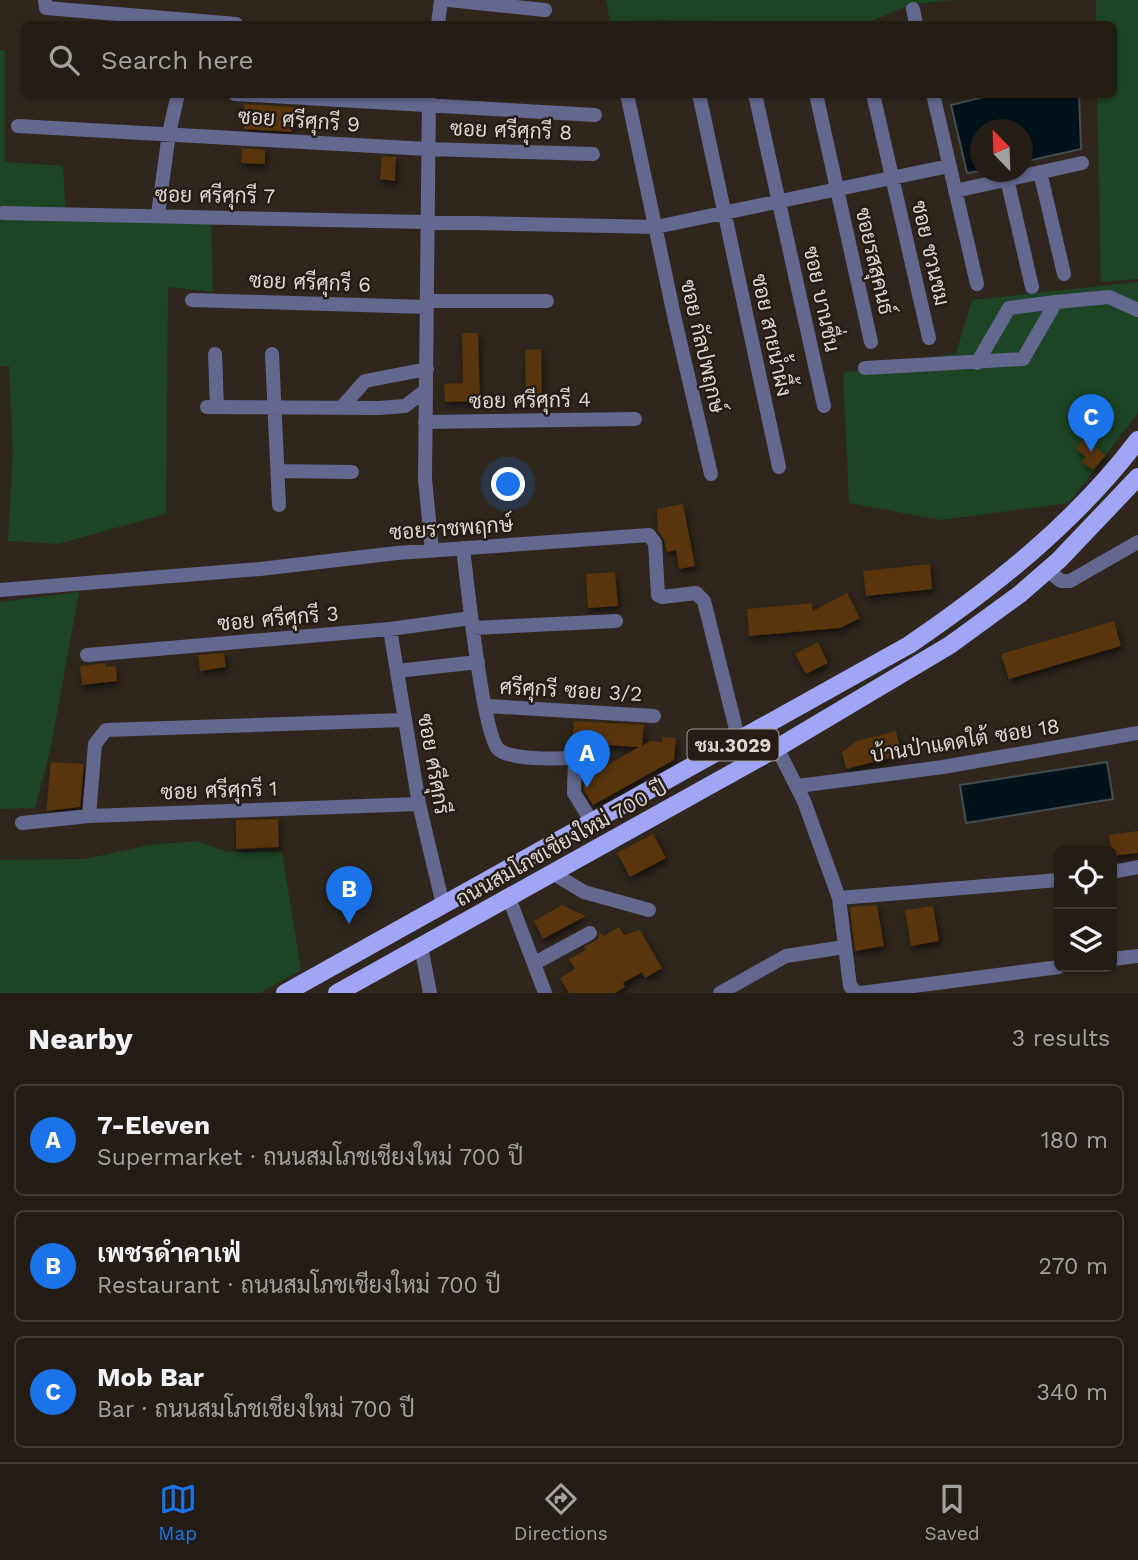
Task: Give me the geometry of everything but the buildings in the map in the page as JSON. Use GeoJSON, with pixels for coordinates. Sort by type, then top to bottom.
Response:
{"type":"FeatureCollection","features":[{"type":"Feature","properties":{"kind":"main road","name":"ถนนสมโภชเชียงใหม่ 700 ปี"},"geometry":{"type":"LineString","coordinates":[[285,993],[909,645],[970,604],[1032,554],[1080,508],[1138,440]]}},
{"type":"Feature","properties":{"kind":"main road","name":"ถนนสมโภชเชียงใหม่ 700 ปี"},"geometry":{"type":"LineString","coordinates":[[337,993],[777,748],[950,645],[1047,570],[1107,512],[1138,477]]}},
{"type":"Feature","properties":{"kind":"street"},"geometry":{"type":"LineString","coordinates":[[438,21],[442,0]]}},
{"type":"Feature","properties":{"kind":"street"},"geometry":{"type":"LineString","coordinates":[[449,0],[545,10]]}},
{"type":"Feature","properties":{"kind":"street"},"geometry":{"type":"LineString","coordinates":[[46,4],[171,21]]}},
{"type":"Feature","properties":{"kind":"street"},"geometry":{"type":"LineString","coordinates":[[913,9],[915,21]]}},
{"type":"Feature","properties":{"kind":"street"},"geometry":{"type":"LineString","coordinates":[[158,214],[169,133],[177,98]]}},
{"type":"Feature","properties":{"kind":"street"},"geometry":{"type":"LineString","coordinates":[[346,98],[429,101],[595,115]]}},
{"type":"Feature","properties":{"kind":"street","name":"ซอย กัลปพฤกษ์"},"geometry":{"type":"LineString","coordinates":[[628,98],[712,474]]}},
{"type":"Feature","properties":{"kind":"street","name":"ซอย สายน้ำผึ้ง"},"geometry":{"type":"LineString","coordinates":[[700,98],[779,467]]}},
{"type":"Feature","properties":{"kind":"street","name":"ซอย บานชื่น"},"geometry":{"type":"LineString","coordinates":[[756,98],[824,406]]}},
{"type":"Feature","properties":{"kind":"street","name":"ซอยรสสุคนธ์"},"geometry":{"type":"LineString","coordinates":[[817,98],[871,342]]}},
{"type":"Feature","properties":{"kind":"street","name":"ซอย ชวนชม"},"geometry":{"type":"LineString","coordinates":[[874,98],[929,338]]}},
{"type":"Feature","properties":{"kind":"street"},"geometry":{"type":"LineString","coordinates":[[934,98],[977,284]]}},
{"type":"Feature","properties":{"kind":"street"},"geometry":{"type":"LineString","coordinates":[[429,101],[425,492],[432,551]]}},
{"type":"Feature","properties":{"kind":"street","name":"ซอย ศรีศุกรี 9"},"geometry":{"type":"LineString","coordinates":[[18,126],[427,149]]}},
{"type":"Feature","properties":{"kind":"street","name":"ซอย ศรีศุกรี 8"},"geometry":{"type":"LineString","coordinates":[[427,149],[593,154]]}},
{"type":"Feature","properties":{"kind":"street"},"geometry":{"type":"LineString","coordinates":[[1033,174],[1082,163]]}},
{"type":"Feature","properties":{"kind":"street","name":"ซอย ศรีศุกรี 7"},"geometry":{"type":"LineString","coordinates":[[3,213],[656,226],[949,166]]}},
{"type":"Feature","properties":{"kind":"street"},"geometry":{"type":"LineString","coordinates":[[1040,172],[1064,274]]}},
{"type":"Feature","properties":{"kind":"street"},"geometry":{"type":"LineString","coordinates":[[955,191],[998,182]]}},
{"type":"Feature","properties":{"kind":"street"},"geometry":{"type":"LineString","coordinates":[[1007,182],[1032,287]]}},
{"type":"Feature","properties":{"kind":"street"},"geometry":{"type":"LineString","coordinates":[[977,363],[1009,307],[1109,297],[1138,310]]}},
{"type":"Feature","properties":{"kind":"street","name":"ซอย ศรีศุกรี 6"},"geometry":{"type":"LineString","coordinates":[[192,300],[426,304],[547,301]]}},
{"type":"Feature","properties":{"kind":"street"},"geometry":{"type":"LineString","coordinates":[[865,368],[1023,359],[1056,302]]}},
{"type":"Feature","properties":{"kind":"street"},"geometry":{"type":"LineString","coordinates":[[215,354],[212,407],[405,406],[426,390]]}},
{"type":"Feature","properties":{"kind":"street"},"geometry":{"type":"LineString","coordinates":[[272,354],[279,505]]}},
{"type":"Feature","properties":{"kind":"street"},"geometry":{"type":"LineString","coordinates":[[342,407],[365,380],[427,369]]}},
{"type":"Feature","properties":{"kind":"street","name":"ซอย ศรีศุกรี 4"},"geometry":{"type":"LineString","coordinates":[[425,422],[635,419]]}},
{"type":"Feature","properties":{"kind":"street"},"geometry":{"type":"LineString","coordinates":[[278,471],[352,472]]}},
{"type":"Feature","properties":{"kind":"street","name":"ซอยราชพฤกษ์"},"geometry":{"type":"LineString","coordinates":[[0,590],[463,548],[649,535],[655,543],[658,595],[662,597],[696,593],[704,601],[739,741]]}},
{"type":"Feature","properties":{"kind":"street"},"geometry":{"type":"LineString","coordinates":[[1047,570],[1061,581],[1070,581],[1138,542]]}},
{"type":"Feature","properties":{"kind":"street"},"geometry":{"type":"LineString","coordinates":[[463,548],[478,662],[494,742],[500,751],[509,755],[581,757],[575,793],[592,822]]}},
{"type":"Feature","properties":{"kind":"street","name":"ซอย ศรีศุกรี 3"},"geometry":{"type":"LineString","coordinates":[[87,655],[472,623],[616,621]]}},
{"type":"Feature","properties":{"kind":"street","name":"ซอย ศรีศุกรี"},"geometry":{"type":"LineString","coordinates":[[390,629],[419,804],[443,905]]}},
{"type":"Feature","properties":{"kind":"street"},"geometry":{"type":"LineString","coordinates":[[397,671],[478,662]]}},
{"type":"Feature","properties":{"kind":"street","name":"ศรีศุกรี ซอย 3/2"},"geometry":{"type":"LineString","coordinates":[[487,706],[654,716]]}},
{"type":"Feature","properties":{"kind":"street"},"geometry":{"type":"LineString","coordinates":[[89,816],[97,737],[106,730],[404,720]]}},
{"type":"Feature","properties":{"kind":"street","name":"บ้านป่าแดดใต้ ซอย 18"},"geometry":{"type":"LineString","coordinates":[[798,786],[943,767],[1138,733]]}},
{"type":"Feature","properties":{"kind":"street"},"geometry":{"type":"LineString","coordinates":[[777,748],[798,786],[839,898],[850,986],[859,993],[942,988],[1054,968]]}},
{"type":"Feature","properties":{"kind":"street","name":"ซอย ศรีศุกรี 1"},"geometry":{"type":"LineString","coordinates":[[22,823],[89,816],[419,804]]}},
{"type":"Feature","properties":{"kind":"street"},"geometry":{"type":"LineString","coordinates":[[1117,871],[1138,867]]}},
{"type":"Feature","properties":{"kind":"street"},"geometry":{"type":"LineString","coordinates":[[554,874],[584,891],[649,910]]}},
{"type":"Feature","properties":{"kind":"street"},"geometry":{"type":"LineString","coordinates":[[839,898],[1054,880]]}},
{"type":"Feature","properties":{"kind":"street"},"geometry":{"type":"LineString","coordinates":[[509,898],[545,993]]}},
{"type":"Feature","properties":{"kind":"street"},"geometry":{"type":"LineString","coordinates":[[535,963],[590,933]]}},
{"type":"Feature","properties":{"kind":"street"},"geometry":{"type":"LineString","coordinates":[[421,946],[430,993]]}},
{"type":"Feature","properties":{"kind":"street"},"geometry":{"type":"LineString","coordinates":[[720,993],[786,956],[844,947]]}},
{"type":"Feature","properties":{"kind":"street"},"geometry":{"type":"LineString","coordinates":[[1117,958],[1138,956]]}},
{"type":"Feature","properties":{"kind":"green space"},"geometry":{"type":"Polygon","coordinates":[[[606,0],[954,0],[913,4],[871,21],[610,21],[606,0]]]}},
{"type":"Feature","properties":{"kind":"green space"},"geometry":{"type":"Polygon","coordinates":[[[1096,0],[1138,0],[1138,279],[1101,282],[1097,98],[1117,98],[1117,21],[1096,21],[1096,0]]]}},
{"type":"Feature","properties":{"kind":"green space"},"geometry":{"type":"Polygon","coordinates":[[[0,50],[5,50],[5,162],[63,166],[66,219],[211,222],[213,292],[168,287],[166,514],[58,544],[8,541],[13,454],[9,366],[0,366],[0,50]]]}},
{"type":"Feature","properties":{"kind":"green space"},"geometry":{"type":"Polygon","coordinates":[[[1138,282],[1138,413],[1069,503],[940,520],[849,503],[843,373],[956,353],[972,300],[1138,282]]]}},
{"type":"Feature","properties":{"kind":"green space"},"geometry":{"type":"Polygon","coordinates":[[[79,592],[51,747],[35,808],[0,809],[0,602],[79,592]]]}},
{"type":"Feature","properties":{"kind":"green space"},"geometry":{"type":"Polygon","coordinates":[[[197,841],[227,852],[282,852],[301,970],[260,993],[0,993],[0,860],[85,859],[149,845],[197,841]]]}},
{"type":"Feature","properties":{"kind":"shaded area"},"geometry":{"type":"Polygon","coordinates":[[[980,98],[1079,98],[1081,149],[1033,160],[1033,119],[970,119],[970,173],[967,173],[951,105],[980,98]]]}},
{"type":"Feature","properties":{"kind":"shaded area"},"geometry":{"type":"Polygon","coordinates":[[[1107,762],[1113,799],[966,823],[960,785],[1107,762]]]}},
{"type":"Feature","properties":{"kind":"place","name":"Mob Bar"},"geometry":{"type":"Point","coordinates":[1091,452]}},
{"type":"Feature","properties":{"kind":"place","name":"7-Eleven"},"geometry":{"type":"Point","coordinates":[587,788]}},
{"type":"Feature","properties":{"kind":"place","name":"เพชรดำคาเฟ่"},"geometry":{"type":"Point","coordinates":[349,924]}}]}
